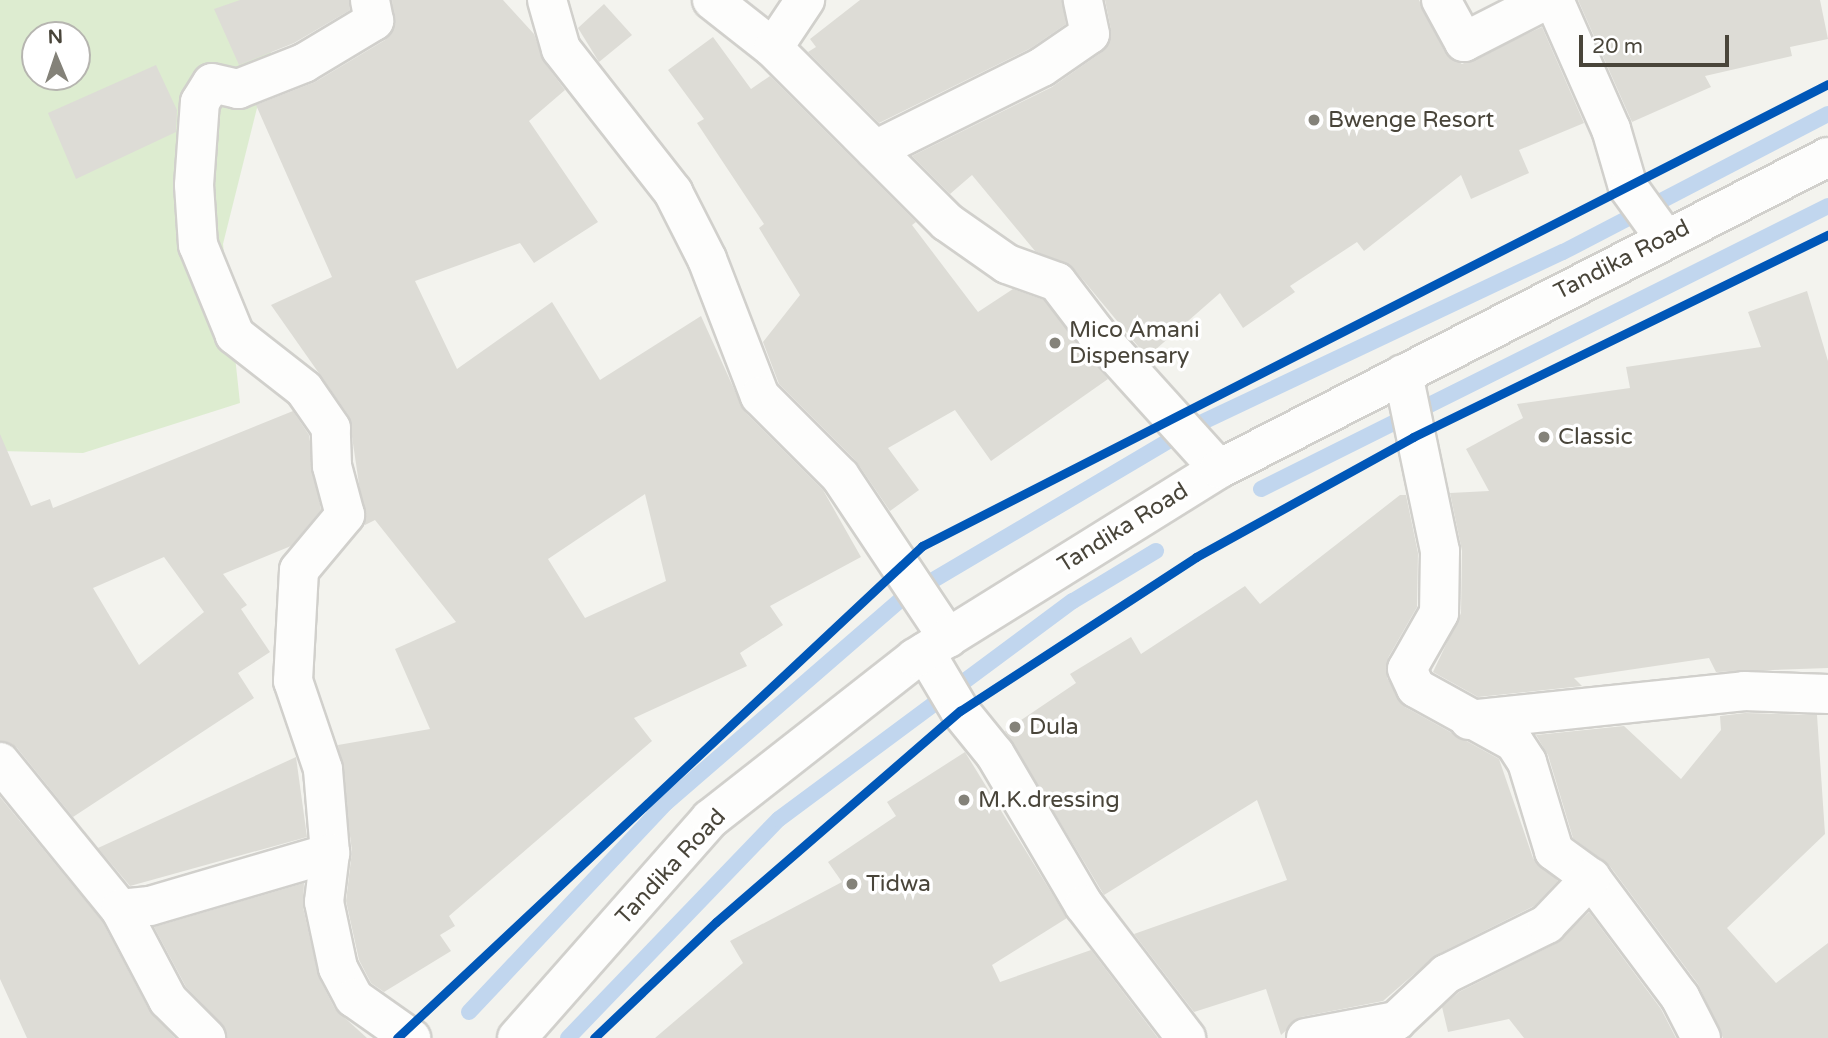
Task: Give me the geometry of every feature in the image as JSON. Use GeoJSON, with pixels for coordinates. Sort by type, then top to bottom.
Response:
{"type":"FeatureCollection","features":[{"type":"Feature","properties":{"kind":"street"},"geometry":{"type":"LineString","coordinates":[[370,0],[374,21],[304,63],[238,89],[212,83],[200,102],[194,185],[198,245],[235,335],[304,389],[331,429],[332,466],[345,515],[299,570],[293,681],[323,769],[330,853],[324,902],[338,968],[354,998],[411,1038]]}},
{"type":"Feature","properties":{"kind":"street"},"geometry":{"type":"LineString","coordinates":[[547,0],[561,49],[673,192],[707,259],[761,396],[840,476],[937,645],[960,712],[995,754],[1084,905],[1186,1038]]}},
{"type":"Feature","properties":{"kind":"street"},"geometry":{"type":"LineString","coordinates":[[712,0],[773,48],[947,222],[1007,264],[1057,282],[1096,334],[1219,469]]}},
{"type":"Feature","properties":{"kind":"street"},"geometry":{"type":"LineString","coordinates":[[773,48],[805,0]]}},
{"type":"Feature","properties":{"kind":"street"},"geometry":{"type":"LineString","coordinates":[[875,150],[999,90],[1090,34],[1083,0]]}},
{"type":"Feature","properties":{"kind":"street"},"geometry":{"type":"LineString","coordinates":[[1441,0],[1464,41],[1546,0]]}},
{"type":"Feature","properties":{"kind":"street"},"geometry":{"type":"LineString","coordinates":[[1554,0],[1611,129],[1628,187],[1664,237]]}},
{"type":"Feature","properties":{"kind":"street","name":"Tandika Road"},"geometry":{"type":"LineString","coordinates":[[517,1038],[710,819],[937,645],[1219,469],[1664,237],[1828,157]]}},
{"type":"Feature","properties":{"kind":"street"},"geometry":{"type":"LineString","coordinates":[[1403,374],[1440,551],[1439,613],[1407,669],[1416,688],[1469,720],[1514,742],[1527,762],[1554,851],[1591,878],[1680,997],[1701,1038]]}},
{"type":"Feature","properties":{"kind":"street"},"geometry":{"type":"LineString","coordinates":[[1469,720],[1744,691],[1828,694]]}},
{"type":"Feature","properties":{"kind":"street"},"geometry":{"type":"LineString","coordinates":[[0,762],[120,909],[168,1000],[206,1038]]}},
{"type":"Feature","properties":{"kind":"street"},"geometry":{"type":"LineString","coordinates":[[120,909],[150,906],[330,853]]}},
{"type":"Feature","properties":{"kind":"street"},"geometry":{"type":"LineString","coordinates":[[1306,1038],[1396,1021],[1446,974],[1548,924],[1591,878]]}},
{"type":"Feature","properties":{"kind":"green space"},"geometry":{"type":"Polygon","coordinates":[[[0,0],[284,0],[223,244],[240,403],[83,453],[0,451],[0,0]]]}},
{"type":"Feature","properties":{"kind":"building"},"geometry":{"type":"Polygon","coordinates":[[[240,0],[349,0],[350,10],[294,43],[239,65],[214,9],[240,0]]]}},
{"type":"Feature","properties":{"kind":"building"},"geometry":{"type":"Polygon","coordinates":[[[392,0],[503,0],[534,34],[544,62],[565,90],[529,121],[598,222],[534,263],[520,243],[415,281],[457,369],[552,302],[600,380],[701,316],[744,411],[823,490],[861,557],[770,606],[783,625],[740,653],[747,666],[634,718],[652,741],[449,916],[455,926],[440,935],[451,951],[384,992],[371,983],[359,960],[346,901],[352,851],[338,745],[430,729],[395,649],[456,622],[375,520],[365,525],[349,416],[271,305],[332,277],[256,105],[315,82],[385,40],[394,29],[392,0]],[[645,494],[548,559],[585,618],[666,581],[645,494]]]}},
{"type":"Feature","properties":{"kind":"building"},"geometry":{"type":"Polygon","coordinates":[[[860,0],[1062,0],[1066,24],[1031,48],[879,123],[808,52],[816,47],[810,39],[860,0]]]}},
{"type":"Feature","properties":{"kind":"building"},"geometry":{"type":"Polygon","coordinates":[[[1105,0],[1419,0],[1445,52],[1462,64],[1542,27],[1584,123],[1519,150],[1529,173],[1471,199],[1461,175],[1364,251],[1357,242],[1290,286],[1295,292],[1243,328],[1220,293],[1147,357],[1074,269],[1035,251],[972,175],[950,194],[912,156],[1052,87],[1102,52],[1111,30],[1105,0]]]}},
{"type":"Feature","properties":{"kind":"building"},"geometry":{"type":"Polygon","coordinates":[[[1578,0],[1820,0],[1828,39],[1790,47],[1792,56],[1705,76],[1711,87],[1632,122],[1578,0]]]}},
{"type":"Feature","properties":{"kind":"building"},"geometry":{"type":"Polygon","coordinates":[[[604,4],[632,35],[599,62],[578,28],[604,4]]]}},
{"type":"Feature","properties":{"kind":"building"},"geometry":{"type":"Polygon","coordinates":[[[713,37],[751,89],[770,76],[916,222],[912,225],[978,312],[1013,289],[1044,300],[1108,379],[991,461],[955,410],[888,448],[919,490],[890,511],[856,461],[779,384],[763,342],[800,295],[759,228],[764,224],[697,123],[704,119],[668,70],[713,37]]]}},
{"type":"Feature","properties":{"kind":"building"},"geometry":{"type":"Polygon","coordinates":[[[156,65],[177,110],[176,132],[76,179],[48,113],[156,65]]]}},
{"type":"Feature","properties":{"kind":"building"},"geometry":{"type":"Polygon","coordinates":[[[1807,291],[1828,361],[1828,668],[1716,672],[1709,658],[1574,678],[1582,686],[1478,697],[1433,672],[1461,613],[1462,551],[1450,493],[1489,491],[1466,449],[1523,418],[1517,404],[1630,388],[1626,367],[1761,347],[1748,312],[1807,291]]]}},
{"type":"Feature","properties":{"kind":"building"},"geometry":{"type":"Polygon","coordinates":[[[293,411],[309,435],[321,510],[291,546],[223,574],[247,605],[241,609],[270,652],[238,673],[254,698],[73,817],[17,748],[0,741],[0,434],[31,506],[50,499],[53,508],[293,411]],[[164,557],[93,588],[139,665],[204,612],[164,557]]]}},
{"type":"Feature","properties":{"kind":"building"},"geometry":{"type":"Polygon","coordinates":[[[1400,495],[1406,495],[1418,553],[1417,607],[1388,658],[1387,678],[1405,707],[1499,759],[1533,858],[1558,881],[1534,906],[1436,955],[1383,1001],[1301,1017],[1281,1035],[1266,989],[1194,1012],[1134,934],[1287,880],[1257,800],[1104,895],[1005,731],[1076,683],[1070,674],[1131,637],[1141,654],[1245,586],[1260,604],[1400,495]]]}},
{"type":"Feature","properties":{"kind":"building"},"geometry":{"type":"Polygon","coordinates":[[[1745,713],[1817,715],[1825,834],[1727,928],[1776,983],[1828,943],[1828,1038],[1723,1038],[1698,984],[1609,865],[1573,838],[1548,755],[1536,735],[1624,726],[1681,779],[1721,730],[1720,716],[1745,713]]]}},
{"type":"Feature","properties":{"kind":"building"},"geometry":{"type":"Polygon","coordinates":[[[965,752],[1067,918],[992,965],[1000,982],[1091,950],[1158,1038],[655,1038],[743,963],[730,941],[842,882],[828,862],[896,816],[887,802],[965,752]]]}},
{"type":"Feature","properties":{"kind":"building"},"geometry":{"type":"Polygon","coordinates":[[[296,757],[307,837],[130,886],[98,848],[296,757]]]}},
{"type":"Feature","properties":{"kind":"building"},"geometry":{"type":"Polygon","coordinates":[[[0,797],[102,921],[149,1010],[175,1038],[27,1038],[0,979],[0,797]]]}},
{"type":"Feature","properties":{"kind":"building"},"geometry":{"type":"Polygon","coordinates":[[[304,883],[303,907],[319,978],[335,1009],[367,1038],[227,1038],[221,1023],[186,987],[154,927],[304,883]]]}},
{"type":"Feature","properties":{"kind":"building"},"geometry":{"type":"Polygon","coordinates":[[[1589,912],[1661,1009],[1676,1038],[1524,1038],[1509,1019],[1448,1032],[1442,1007],[1459,992],[1557,943],[1589,912]]]}},
{"type":"Feature","properties":{"kind":"waterway"},"geometry":{"type":"LineString","coordinates":[[469,1012],[666,803],[903,598],[1190,428],[1563,252],[1828,114]]}},
{"type":"Feature","properties":{"kind":"waterway"},"geometry":{"type":"LineString","coordinates":[[1261,489],[1828,206]]}},
{"type":"Feature","properties":{"kind":"waterway"},"geometry":{"type":"LineString","coordinates":[[568,1038],[779,819],[1073,601],[1156,551]]}},
{"type":"Feature","properties":{"kind":"cycle path"},"geometry":{"type":"LineString","coordinates":[[397,1038],[922,546],[1828,84]]}},
{"type":"Feature","properties":{"kind":"cycle path"},"geometry":{"type":"LineString","coordinates":[[594,1038],[716,922],[960,711],[1196,557],[1413,437],[1828,235]]}},
{"type":"Feature","properties":{"kind":"place","name":"Bwenge Resort"},"geometry":{"type":"Point","coordinates":[1314,120]}},
{"type":"Feature","properties":{"kind":"place","name":"Mico Amani Dispensary"},"geometry":{"type":"Point","coordinates":[1055,343]}},
{"type":"Feature","properties":{"kind":"place","name":"Classic"},"geometry":{"type":"Point","coordinates":[1544,437]}},
{"type":"Feature","properties":{"kind":"place","name":"Dula"},"geometry":{"type":"Point","coordinates":[1015,727]}},
{"type":"Feature","properties":{"kind":"place","name":"M.K.dressing"},"geometry":{"type":"Point","coordinates":[964,800]}},
{"type":"Feature","properties":{"kind":"place","name":"Tidwa"},"geometry":{"type":"Point","coordinates":[852,884]}}]}
